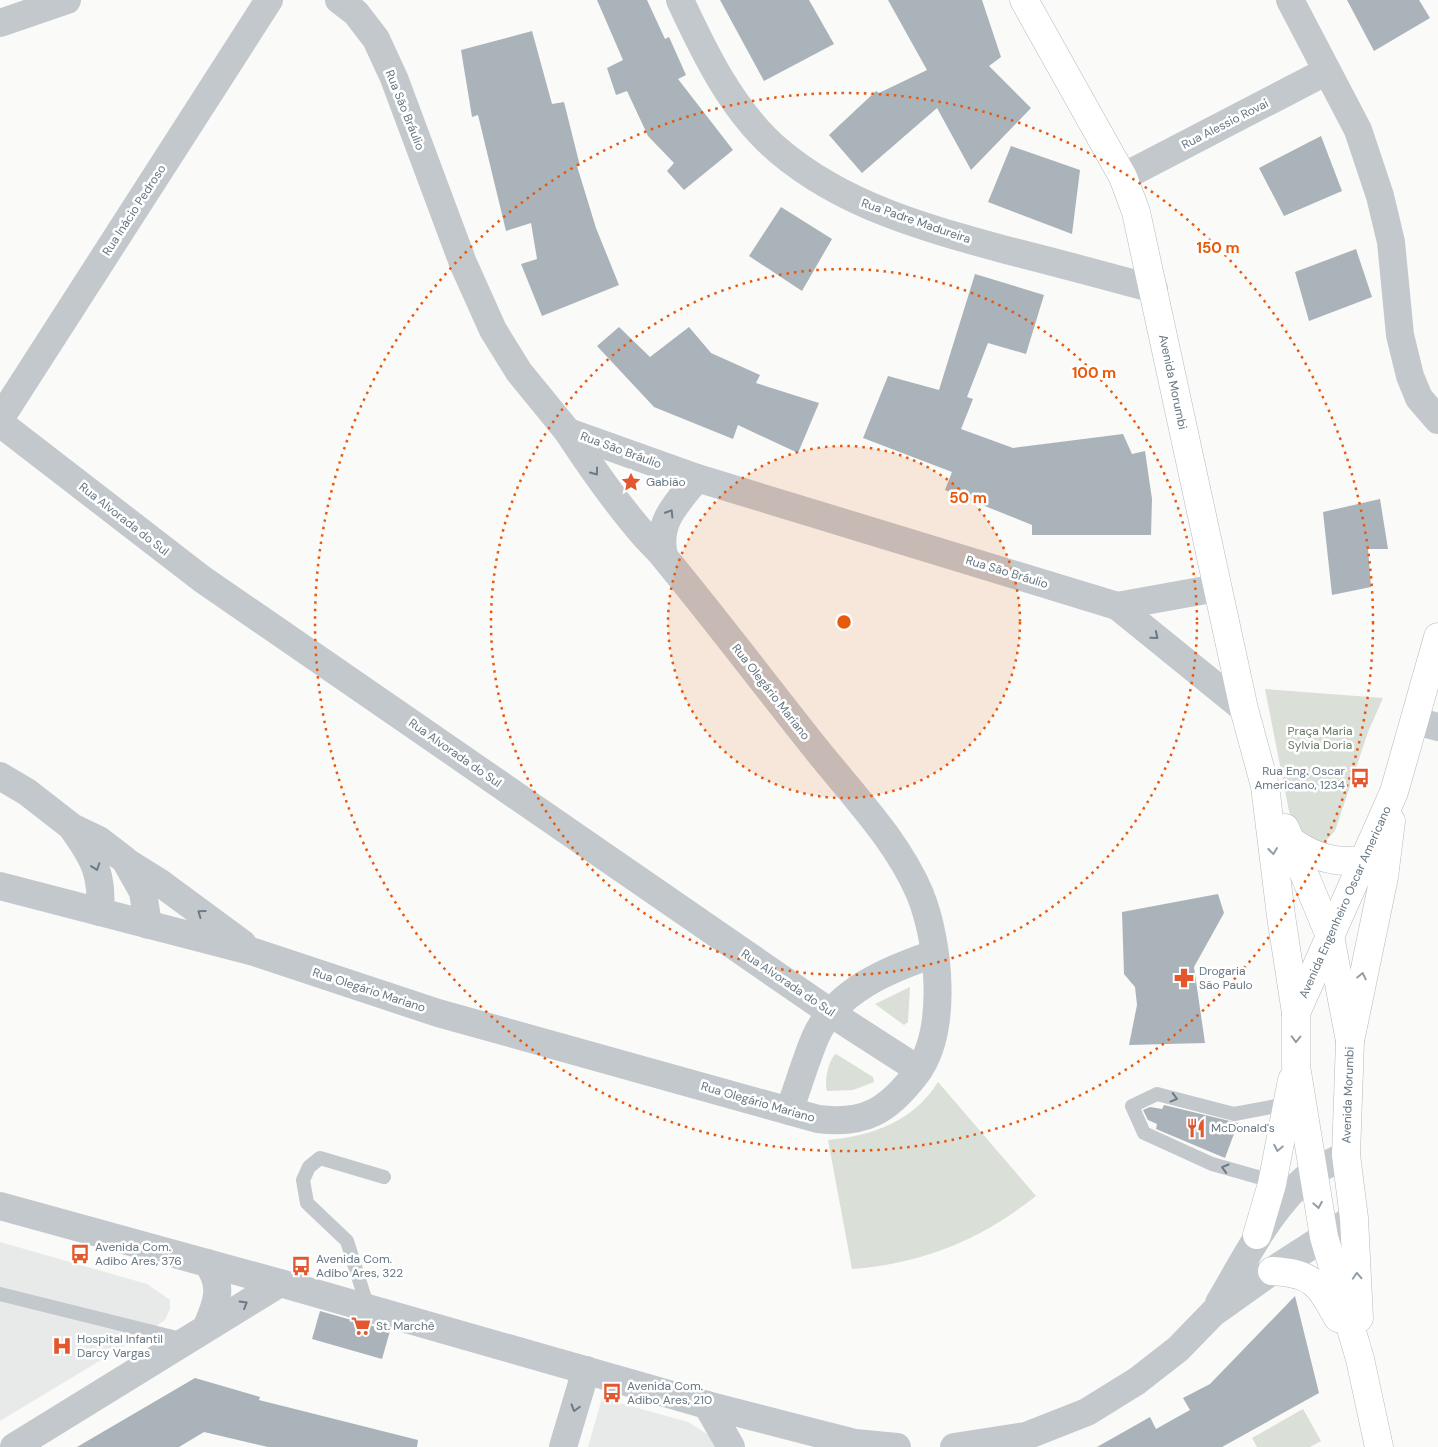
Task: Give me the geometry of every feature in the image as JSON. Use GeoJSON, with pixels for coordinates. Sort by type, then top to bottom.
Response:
{"type":"FeatureCollection","features":[{"type":"Feature","properties":{"kind":"main road","name":"Avenida Morumbi"},"geometry":{"type":"LineString","coordinates":[[1024,0],[1123,177],[1136,212],[1244,709],[1265,786],[1281,916],[1296,1012],[1296,1066],[1324,1237],[1360,1360],[1380,1447]]}},
{"type":"Feature","properties":{"kind":"main road","name":"Avenida Engenheiro Oscar Americano"},"geometry":{"type":"LineString","coordinates":[[1296,1012],[1394,792],[1427,724],[1438,637]]}},
{"type":"Feature","properties":{"kind":"main road","name":"Avenida Morumbi"},"geometry":{"type":"LineString","coordinates":[[1265,786],[1330,936],[1350,1041],[1346,1155],[1354,1218],[1360,1360]]}},
{"type":"Feature","properties":{"kind":"main road","name":"Avenida Engenheiro Oscar Americano"},"geometry":{"type":"LineString","coordinates":[[1350,1041],[1384,877],[1394,792]]}},
{"type":"Feature","properties":{"kind":"main road"},"geometry":{"type":"LineString","coordinates":[[1290,840],[1300,848],[1325,859],[1351,862],[1364,860]]}},
{"type":"Feature","properties":{"kind":"main road"},"geometry":{"type":"LineString","coordinates":[[1258,1235],[1272,1181],[1296,1066]]}},
{"type":"Feature","properties":{"kind":"main road"},"geometry":{"type":"LineString","coordinates":[[1272,1271],[1302,1275],[1311,1279],[1322,1289],[1360,1360]]}},
{"type":"Feature","properties":{"kind":"street"},"geometry":{"type":"LineString","coordinates":[[0,22],[67,0]]}},
{"type":"Feature","properties":{"kind":"street","name":"Rua Inácio Pedroso"},"geometry":{"type":"LineString","coordinates":[[0,421],[269,0]]}},
{"type":"Feature","properties":{"kind":"street","name":"Rua São Bráulio"},"geometry":{"type":"LineString","coordinates":[[339,0],[356,13],[379,47],[414,130],[462,264],[493,330],[519,372],[568,432],[697,478],[1117,606],[1244,709]]}},
{"type":"Feature","properties":{"kind":"street","name":"Rua Padre Madureira"},"geometry":{"type":"LineString","coordinates":[[680,0],[719,78],[745,114],[778,150],[824,185],[877,210],[944,233],[1154,289]]}},
{"type":"Feature","properties":{"kind":"street"},"geometry":{"type":"LineString","coordinates":[[1290,0],[1358,130],[1380,196],[1391,242],[1400,335],[1410,376],[1419,398],[1438,420]]}},
{"type":"Feature","properties":{"kind":"street","name":"Rua Alessio Rovai"},"geometry":{"type":"LineString","coordinates":[[1123,177],[1327,71]]}},
{"type":"Feature","properties":{"kind":"street","name":"Rua Alvorada do Sul"},"geometry":{"type":"LineString","coordinates":[[0,421],[202,579],[831,1013],[919,1070]]}},
{"type":"Feature","properties":{"kind":"street","name":"Rua Olegário Mariano"},"geometry":{"type":"LineString","coordinates":[[0,886],[254,952],[438,1012],[789,1111],[841,1122],[863,1118],[884,1107],[897,1096],[919,1070],[932,1037],[937,1012],[934,954],[920,895],[890,842],[664,556],[617,501],[568,432]]}},
{"type":"Feature","properties":{"kind":"street"},"geometry":{"type":"LineString","coordinates":[[664,556],[661,542],[662,529],[668,515],[697,478]]}},
{"type":"Feature","properties":{"kind":"street","name":"Rua São Bráulio"},"geometry":{"type":"LineString","coordinates":[[1117,606],[1217,588]]}},
{"type":"Feature","properties":{"kind":"street"},"geometry":{"type":"LineString","coordinates":[[0,776],[27,792],[72,827],[99,840],[254,952]]}},
{"type":"Feature","properties":{"kind":"street"},"geometry":{"type":"LineString","coordinates":[[72,827],[92,855],[102,890],[100,912]]}},
{"type":"Feature","properties":{"kind":"street"},"geometry":{"type":"LineString","coordinates":[[125,860],[143,892],[148,925]]}},
{"type":"Feature","properties":{"kind":"street"},"geometry":{"type":"LineString","coordinates":[[789,1111],[815,1036],[831,1013],[853,992],[900,965],[934,954]]}},
{"type":"Feature","properties":{"kind":"street"},"geometry":{"type":"LineString","coordinates":[[1213,1313],[1258,1235],[1285,1201],[1313,1172],[1346,1155]]}},
{"type":"Feature","properties":{"kind":"street"},"geometry":{"type":"LineString","coordinates":[[0,1206],[280,1283],[707,1405],[810,1441],[897,1447]]}},
{"type":"Feature","properties":{"kind":"street"},"geometry":{"type":"LineString","coordinates":[[954,1447],[1026,1436],[1087,1412],[1144,1376],[1178,1349],[1213,1313],[1272,1271],[1354,1218]]}},
{"type":"Feature","properties":{"kind":"street"},"geometry":{"type":"LineString","coordinates":[[196,1333],[216,1304],[218,1293],[217,1281],[208,1263]]}},
{"type":"Feature","properties":{"kind":"street"},"geometry":{"type":"LineString","coordinates":[[14,1447],[196,1333],[280,1283]]}},
{"type":"Feature","properties":{"kind":"street"},"geometry":{"type":"LineString","coordinates":[[564,1447],[586,1370]]}},
{"type":"Feature","properties":{"kind":"street"},"geometry":{"type":"LineString","coordinates":[[707,1405],[731,1447]]}},
{"type":"Feature","properties":{"kind":"lane"},"geometry":{"type":"LineString","coordinates":[[1272,1181],[1212,1164],[1144,1133],[1132,1106],[1157,1094],[1234,1114],[1287,1104]]}},
{"type":"Feature","properties":{"kind":"lane"},"geometry":{"type":"LineString","coordinates":[[368,1308],[347,1241],[307,1203],[303,1180],[309,1167],[320,1158],[384,1177]]}},
{"type":"Feature","properties":{"kind":"lane"},"geometry":{"type":"LineString","coordinates":[[0,1294],[196,1333]]}},
{"type":"Feature","properties":{"kind":"shaded area","name":"Hospital Infantil Darcy Vargas"},"geometry":{"type":"Polygon","coordinates":[[[0,1242],[147,1284],[170,1300],[170,1309],[165,1320],[149,1331],[0,1421],[0,1242]]]}},
{"type":"Feature","properties":{"kind":"shaded area"},"geometry":{"type":"Polygon","coordinates":[[[602,1398],[688,1422],[710,1436],[719,1447],[588,1447],[602,1398]]]}},
{"type":"Feature","properties":{"kind":"green space","name":"Praça Maria Sylvia Doria"},"geometry":{"type":"Polygon","coordinates":[[[1265,689],[1383,698],[1368,732],[1335,831],[1321,846],[1299,843],[1289,811],[1265,689]]]}},
{"type":"Feature","properties":{"kind":"green space"},"geometry":{"type":"Polygon","coordinates":[[[910,987],[908,1022],[904,1025],[875,1004],[910,987]]]}},
{"type":"Feature","properties":{"kind":"green space"},"geometry":{"type":"Polygon","coordinates":[[[836,1054],[873,1077],[874,1082],[853,1090],[827,1091],[827,1071],[836,1054]]]}},
{"type":"Feature","properties":{"kind":"green space"},"geometry":{"type":"Polygon","coordinates":[[[938,1082],[1036,1196],[994,1225],[950,1247],[903,1261],[852,1269],[828,1140],[860,1135],[891,1124],[917,1107],[938,1082]]]}},
{"type":"Feature","properties":{"kind":"green space"},"geometry":{"type":"Polygon","coordinates":[[[1303,1409],[1321,1441],[1310,1447],[1257,1447],[1252,1438],[1303,1409]]]}},
{"type":"Feature","properties":{"kind":"building"},"geometry":{"type":"Polygon","coordinates":[[[597,0],[647,0],[665,39],[669,37],[686,75],[678,79],[733,150],[684,190],[667,171],[674,163],[648,136],[627,91],[616,95],[607,68],[623,60],[597,0]]]}},
{"type":"Feature","properties":{"kind":"building"},"geometry":{"type":"Polygon","coordinates":[[[720,0],[809,0],[834,44],[764,81],[720,0]]]}},
{"type":"Feature","properties":{"kind":"building"},"geometry":{"type":"Polygon","coordinates":[[[888,0],[982,0],[1001,57],[989,66],[1031,108],[971,170],[937,108],[862,173],[829,135],[876,91],[879,93],[927,70],[888,0]]]}},
{"type":"Feature","properties":{"kind":"building"},"geometry":{"type":"Polygon","coordinates":[[[1347,0],[1419,0],[1430,18],[1374,51],[1347,0]]]}},
{"type":"Feature","properties":{"kind":"building"},"geometry":{"type":"Polygon","coordinates":[[[532,31],[552,104],[564,102],[580,166],[577,166],[596,228],[619,285],[542,316],[521,264],[537,259],[531,223],[506,231],[478,115],[472,117],[461,50],[532,31]]]}},
{"type":"Feature","properties":{"kind":"building"},"geometry":{"type":"Polygon","coordinates":[[[1321,136],[1342,191],[1284,216],[1259,168],[1321,136]]]}},
{"type":"Feature","properties":{"kind":"building"},"geometry":{"type":"Polygon","coordinates":[[[1011,146],[1080,170],[1072,234],[988,202],[1011,146]]]}},
{"type":"Feature","properties":{"kind":"building"},"geometry":{"type":"Polygon","coordinates":[[[781,207],[832,239],[802,291],[749,256],[781,207]]]}},
{"type":"Feature","properties":{"kind":"building"},"geometry":{"type":"Polygon","coordinates":[[[1356,249],[1372,297],[1309,321],[1295,272],[1356,249]]]}},
{"type":"Feature","properties":{"kind":"building"},"geometry":{"type":"Polygon","coordinates":[[[975,274],[1044,295],[1026,354],[988,343],[967,397],[973,399],[961,429],[1013,448],[1123,434],[1132,454],[1145,451],[1152,499],[1151,535],[1032,535],[1032,525],[945,490],[952,472],[863,438],[888,376],[939,390],[975,274]]]}},
{"type":"Feature","properties":{"kind":"building"},"geometry":{"type":"Polygon","coordinates":[[[619,327],[650,357],[689,327],[711,353],[760,375],[756,383],[819,403],[798,453],[738,425],[733,439],[654,407],[597,346],[619,327]]]}},
{"type":"Feature","properties":{"kind":"building"},"geometry":{"type":"Polygon","coordinates":[[[1380,499],[1388,549],[1368,549],[1371,587],[1332,595],[1323,512],[1380,499]]]}},
{"type":"Feature","properties":{"kind":"building"},"geometry":{"type":"Polygon","coordinates":[[[1218,894],[1224,913],[1194,967],[1205,1043],[1129,1045],[1137,1005],[1135,987],[1124,974],[1122,912],[1218,894]]]}},
{"type":"Feature","properties":{"kind":"building","name":"McDonald's"},"geometry":{"type":"Polygon","coordinates":[[[1164,1105],[1238,1123],[1225,1158],[1156,1129],[1157,1124],[1148,1120],[1143,1110],[1150,1107],[1162,1109],[1164,1105]]]}},
{"type":"Feature","properties":{"kind":"building"},"geometry":{"type":"Polygon","coordinates":[[[1295,1296],[1319,1393],[1222,1447],[1097,1447],[1150,1417],[1156,1429],[1190,1410],[1183,1398],[1210,1384],[1295,1296]]]}},
{"type":"Feature","properties":{"kind":"building"},"geometry":{"type":"Polygon","coordinates":[[[320,1311],[390,1331],[382,1359],[312,1339],[320,1311]]]}},
{"type":"Feature","properties":{"kind":"building"},"geometry":{"type":"Polygon","coordinates":[[[195,1378],[260,1397],[259,1400],[418,1440],[417,1447],[268,1447],[204,1432],[179,1447],[77,1447],[195,1378]]]}},
{"type":"Feature","properties":{"kind":"place","name":"Gabião"},"geometry":{"type":"Point","coordinates":[631,482]}},
{"type":"Feature","properties":{"kind":"place","name":"Rua Eng. Oscar Americano, 1234"},"geometry":{"type":"Point","coordinates":[1360,778]}},
{"type":"Feature","properties":{"kind":"place","name":"Drogaria São Paulo"},"geometry":{"type":"Point","coordinates":[1184,978]}},
{"type":"Feature","properties":{"kind":"place","name":"McDonald's"},"geometry":{"type":"Point","coordinates":[1196,1128]}},
{"type":"Feature","properties":{"kind":"place","name":"Avenida Com. Adibo Ares, 376"},"geometry":{"type":"Point","coordinates":[80,1254]}},
{"type":"Feature","properties":{"kind":"place","name":"Avenida Com. Adibo Ares, 322"},"geometry":{"type":"Point","coordinates":[301,1266]}},
{"type":"Feature","properties":{"kind":"place","name":"St. Marchê"},"geometry":{"type":"Point","coordinates":[361,1326]}},
{"type":"Feature","properties":{"kind":"place","name":"Hospital Infantil Darcy Vargas"},"geometry":{"type":"Point","coordinates":[62,1346]}},
{"type":"Feature","properties":{"kind":"place","name":"Avenida Com. Adibo Ares, 210"},"geometry":{"type":"Point","coordinates":[612,1393]}}]}
